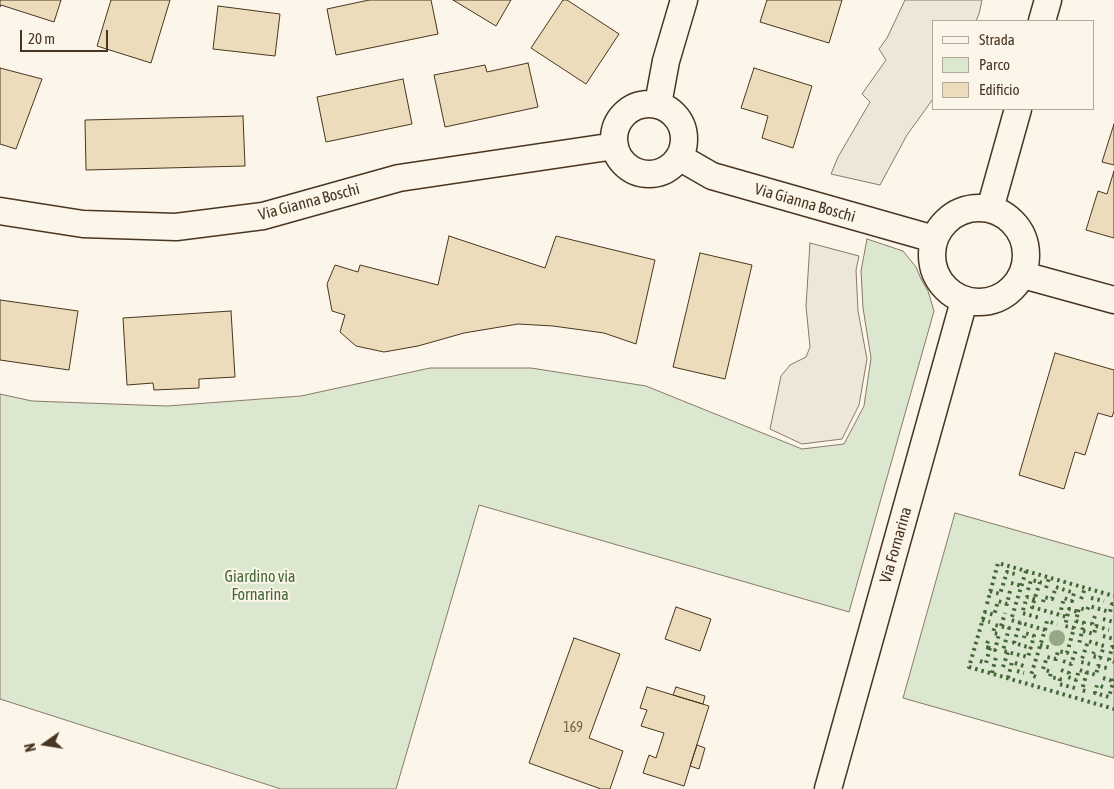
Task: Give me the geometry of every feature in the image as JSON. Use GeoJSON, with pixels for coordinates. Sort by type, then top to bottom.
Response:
{"type":"FeatureCollection","features":[{"type":"Feature","properties":{"kind":"street"},"geometry":{"type":"LineString","coordinates":[[658,104],[666,61],[684,0]]}},
{"type":"Feature","properties":{"kind":"street"},"geometry":{"type":"LineString","coordinates":[[1042,20],[1048,0]]}},
{"type":"Feature","properties":{"kind":"street"},"geometry":{"type":"LineString","coordinates":[[658,104],[668,109],[682,125],[684,147],[680,157],[672,166],[661,172],[649,174],[637,172],[627,166],[619,157],[615,146],[614,134],[618,123],[625,113],[635,106],[658,104]]}},
{"type":"Feature","properties":{"kind":"street"},"geometry":{"type":"LineString","coordinates":[[990,209],[1018,110]]}},
{"type":"Feature","properties":{"kind":"street","name":"Via Gianna Boschi"},"geometry":{"type":"LineString","coordinates":[[0,211],[83,224],[176,227],[262,216],[399,178],[615,146]]}},
{"type":"Feature","properties":{"kind":"street","name":"Via Gianna Boschi"},"geometry":{"type":"LineString","coordinates":[[680,157],[712,176],[934,239]]}},
{"type":"Feature","properties":{"kind":"street"},"geometry":{"type":"LineString","coordinates":[[990,209],[1003,214],[1014,223],[1022,234],[1026,248],[1026,261],[1022,275],[1005,296],[992,302],[964,301],[951,294],[940,283],[934,269],[931,254],[934,239],[950,217],[962,210],[990,209]]}},
{"type":"Feature","properties":{"kind":"street"},"geometry":{"type":"LineString","coordinates":[[1022,275],[1114,300]]}},
{"type":"Feature","properties":{"kind":"street","name":"Via Fornarina"},"geometry":{"type":"LineString","coordinates":[[828,789],[964,301]]}},
{"type":"Feature","properties":{"kind":"green space","name":"Giardino via Fornarina"},"geometry":{"type":"Polygon","coordinates":[[[867,239],[903,251],[916,267],[928,291],[934,311],[849,612],[479,505],[396,789],[281,789],[0,699],[0,394],[32,401],[167,406],[301,396],[430,368],[531,368],[646,386],[802,449],[844,444],[864,406],[871,358],[863,308],[861,271],[867,239]]]}},
{"type":"Feature","properties":{"kind":"green space"},"geometry":{"type":"Polygon","coordinates":[[[955,513],[1114,558],[1114,758],[903,698],[955,513]]]}},
{"type":"Feature","properties":{"kind":"shaded area"},"geometry":{"type":"Polygon","coordinates":[[[905,0],[982,0],[976,20],[932,20],[932,100],[907,135],[880,185],[831,174],[838,157],[870,102],[862,94],[886,60],[879,49],[887,38],[905,0]]]}},
{"type":"Feature","properties":{"kind":"shaded area"},"geometry":{"type":"Polygon","coordinates":[[[810,243],[859,256],[856,270],[858,311],[867,359],[859,405],[842,439],[802,444],[770,429],[781,376],[790,365],[806,357],[810,347],[806,306],[810,243]]]}},
{"type":"Feature","properties":{"kind":"building"},"geometry":{"type":"Polygon","coordinates":[[[0,0],[61,0],[54,22],[1,5],[0,7],[0,0]]]}},
{"type":"Feature","properties":{"kind":"building"},"geometry":{"type":"Polygon","coordinates":[[[111,0],[170,0],[151,63],[97,46],[111,0]]]}},
{"type":"Feature","properties":{"kind":"building"},"geometry":{"type":"Polygon","coordinates":[[[369,0],[431,0],[438,34],[336,55],[327,9],[369,0]]]}},
{"type":"Feature","properties":{"kind":"building"},"geometry":{"type":"Polygon","coordinates":[[[453,0],[511,0],[496,26],[453,0]]]}},
{"type":"Feature","properties":{"kind":"building"},"geometry":{"type":"Polygon","coordinates":[[[563,0],[567,0],[619,34],[586,84],[531,48],[563,0]]]}},
{"type":"Feature","properties":{"kind":"building"},"geometry":{"type":"Polygon","coordinates":[[[767,0],[842,0],[829,43],[760,22],[767,0]]]}},
{"type":"Feature","properties":{"kind":"building"},"geometry":{"type":"Polygon","coordinates":[[[218,6],[280,14],[275,56],[213,49],[218,6]]]}},
{"type":"Feature","properties":{"kind":"building"},"geometry":{"type":"Polygon","coordinates":[[[528,63],[538,107],[445,127],[434,75],[485,65],[487,72],[528,63]]]}},
{"type":"Feature","properties":{"kind":"building"},"geometry":{"type":"Polygon","coordinates":[[[0,68],[42,79],[16,149],[0,144],[0,68]]]}},
{"type":"Feature","properties":{"kind":"building"},"geometry":{"type":"Polygon","coordinates":[[[754,68],[812,86],[793,148],[762,138],[768,116],[741,108],[754,68]]]}},
{"type":"Feature","properties":{"kind":"building"},"geometry":{"type":"Polygon","coordinates":[[[403,79],[412,124],[326,142],[317,97],[403,79]]]}},
{"type":"Feature","properties":{"kind":"building"},"geometry":{"type":"Polygon","coordinates":[[[243,116],[245,166],[86,170],[85,120],[243,116]]]}},
{"type":"Feature","properties":{"kind":"building"},"geometry":{"type":"Polygon","coordinates":[[[1114,124],[1114,165],[1102,162],[1114,124]]]}},
{"type":"Feature","properties":{"kind":"building"},"geometry":{"type":"Polygon","coordinates":[[[1114,171],[1114,238],[1086,230],[1098,191],[1107,194],[1114,171]]]}},
{"type":"Feature","properties":{"kind":"building"},"geometry":{"type":"Polygon","coordinates":[[[449,236],[545,268],[556,236],[655,260],[636,344],[604,333],[553,326],[518,324],[464,333],[418,346],[384,352],[356,346],[340,332],[345,315],[332,311],[327,284],[335,265],[358,272],[360,265],[438,285],[449,236]]]}},
{"type":"Feature","properties":{"kind":"building"},"geometry":{"type":"Polygon","coordinates":[[[700,253],[752,265],[725,379],[673,367],[700,253]]]}},
{"type":"Feature","properties":{"kind":"building"},"geometry":{"type":"Polygon","coordinates":[[[0,300],[78,311],[69,370],[0,360],[0,300]]]}},
{"type":"Feature","properties":{"kind":"building"},"geometry":{"type":"Polygon","coordinates":[[[231,311],[235,377],[199,379],[199,388],[154,390],[153,383],[127,385],[123,318],[231,311]]]}},
{"type":"Feature","properties":{"kind":"building"},"geometry":{"type":"Polygon","coordinates":[[[1055,353],[1114,370],[1114,411],[1112,417],[1098,413],[1085,455],[1075,452],[1064,489],[1019,475],[1055,353]]]}},
{"type":"Feature","properties":{"kind":"building"},"geometry":{"type":"Polygon","coordinates":[[[676,607],[711,619],[700,651],[665,639],[676,607]]]}},
{"type":"Feature","properties":{"kind":"building"},"geometry":{"type":"Polygon","coordinates":[[[574,638],[620,654],[589,738],[623,751],[610,789],[601,789],[529,763],[574,638]]]}},
{"type":"Feature","properties":{"kind":"building"},"geometry":{"type":"Polygon","coordinates":[[[647,687],[709,706],[684,786],[643,773],[649,755],[656,758],[664,733],[641,726],[647,710],[640,708],[647,687]]]}},
{"type":"Feature","properties":{"kind":"building"},"geometry":{"type":"Polygon","coordinates":[[[676,687],[705,696],[703,704],[673,695],[676,687]]]}},
{"type":"Feature","properties":{"kind":"building"},"geometry":{"type":"Polygon","coordinates":[[[697,745],[705,748],[699,769],[690,766],[697,745]]]}},
{"type":"Feature","properties":{"kind":"hedge"},"geometry":{"type":"LineString","coordinates":[[987,604],[998,563],[1114,596]]}},
{"type":"Feature","properties":{"kind":"hedge"},"geometry":{"type":"LineString","coordinates":[[1026,571],[1011,620],[1045,630],[1031,675],[1039,678]]}},
{"type":"Feature","properties":{"kind":"hedge"},"geometry":{"type":"LineString","coordinates":[[990,591],[1000,594],[1007,572],[1015,574]]}},
{"type":"Feature","properties":{"kind":"hedge"},"geometry":{"type":"LineString","coordinates":[[1046,588],[1049,578]]}},
{"type":"Feature","properties":{"kind":"hedge"},"geometry":{"type":"LineString","coordinates":[[1028,590],[1031,580],[1040,582],[1032,607],[1067,617]]}},
{"type":"Feature","properties":{"kind":"hedge"},"geometry":{"type":"LineString","coordinates":[[1011,583],[1022,586]]}},
{"type":"Feature","properties":{"kind":"hedge"},"geometry":{"type":"LineString","coordinates":[[1043,602],[1044,597],[1052,599],[1056,587],[1074,593],[1072,601],[1064,598],[1060,614]]}},
{"type":"Feature","properties":{"kind":"hedge"},"geometry":{"type":"LineString","coordinates":[[1081,599],[1085,588]]}},
{"type":"Feature","properties":{"kind":"hedge"},"geometry":{"type":"LineString","coordinates":[[1010,591],[1007,604],[998,601],[994,615],[985,612],[969,667],[1114,709]]}},
{"type":"Feature","properties":{"kind":"hedge"},"geometry":{"type":"LineString","coordinates":[[1035,599],[1027,597],[1022,613],[1040,618]]}},
{"type":"Feature","properties":{"kind":"hedge"},"geometry":{"type":"LineString","coordinates":[[1091,598],[1104,601]]}},
{"type":"Feature","properties":{"kind":"hedge"},"geometry":{"type":"LineString","coordinates":[[1078,612],[1079,608],[1087,610],[1089,606],[1110,612],[1112,604],[1114,604]]}},
{"type":"Feature","properties":{"kind":"hedge"},"geometry":{"type":"LineString","coordinates":[[1075,688],[1059,684],[1060,679],[1050,677],[1051,672],[1043,669],[1047,657],[1056,659],[1058,651],[1067,653],[1074,628],[1065,626],[1069,609],[1078,612],[1076,621],[1084,623],[1079,644]]}},
{"type":"Feature","properties":{"kind":"hedge"},"geometry":{"type":"LineString","coordinates":[[1001,626],[1005,613]]}},
{"type":"Feature","properties":{"kind":"hedge"},"geometry":{"type":"LineString","coordinates":[[1095,616],[1092,624],[1096,626]]}},
{"type":"Feature","properties":{"kind":"hedge"},"geometry":{"type":"LineString","coordinates":[[1103,619],[1114,622]]}},
{"type":"Feature","properties":{"kind":"hedge"},"geometry":{"type":"LineString","coordinates":[[982,620],[990,622]]}},
{"type":"Feature","properties":{"kind":"hedge"},"geometry":{"type":"LineString","coordinates":[[1045,630],[1047,621],[1057,624]]}},
{"type":"Feature","properties":{"kind":"hedge"},"geometry":{"type":"LineString","coordinates":[[1020,622],[1014,643],[1031,648]]}},
{"type":"Feature","properties":{"kind":"hedge"},"geometry":{"type":"LineString","coordinates":[[980,661],[986,663],[990,648],[995,650],[999,634],[993,633],[995,625],[1009,628],[1003,651],[1028,657],[1034,636],[1025,633],[1024,638]]}},
{"type":"Feature","properties":{"kind":"hedge"},"geometry":{"type":"LineString","coordinates":[[1083,631],[1094,634],[1096,626],[1109,630]]}},
{"type":"Feature","properties":{"kind":"hedge"},"geometry":{"type":"LineString","coordinates":[[1103,636],[1114,639]]}},
{"type":"Feature","properties":{"kind":"hedge"},"geometry":{"type":"LineString","coordinates":[[988,641],[986,647],[990,648]]}},
{"type":"Feature","properties":{"kind":"hedge"},"geometry":{"type":"LineString","coordinates":[[1090,664],[1081,662],[1088,641],[1104,646],[1100,658],[1092,656],[1094,652]]}},
{"type":"Feature","properties":{"kind":"hedge"},"geometry":{"type":"LineString","coordinates":[[1040,645],[1051,648]]}},
{"type":"Feature","properties":{"kind":"hedge"},"geometry":{"type":"LineString","coordinates":[[1114,647],[1112,647],[1109,660],[1114,662]]}},
{"type":"Feature","properties":{"kind":"hedge"},"geometry":{"type":"LineString","coordinates":[[1063,661],[1071,664],[1076,650]]}},
{"type":"Feature","properties":{"kind":"hedge"},"geometry":{"type":"LineString","coordinates":[[1003,667],[1008,652]]}},
{"type":"Feature","properties":{"kind":"hedge"},"geometry":{"type":"LineString","coordinates":[[992,673],[996,657]]}},
{"type":"Feature","properties":{"kind":"hedge"},"geometry":{"type":"LineString","coordinates":[[1008,678],[1012,662],[1024,666]]}},
{"type":"Feature","properties":{"kind":"hedge"},"geometry":{"type":"LineString","coordinates":[[1061,670],[1069,673],[1068,677],[1076,680],[1079,670],[1096,675],[1098,666],[1107,668]]}},
{"type":"Feature","properties":{"kind":"hedge"},"geometry":{"type":"LineString","coordinates":[[1017,671],[1024,673]]}},
{"type":"Feature","properties":{"kind":"hedge"},"geometry":{"type":"LineString","coordinates":[[1087,672],[1082,690],[1088,692]]}},
{"type":"Feature","properties":{"kind":"hedge"},"geometry":{"type":"LineString","coordinates":[[1103,678],[1113,681]]}},
{"type":"Feature","properties":{"kind":"hedge"},"geometry":{"type":"LineString","coordinates":[[1103,687],[1097,685],[1095,693],[1109,697],[1114,679]]}}]}
